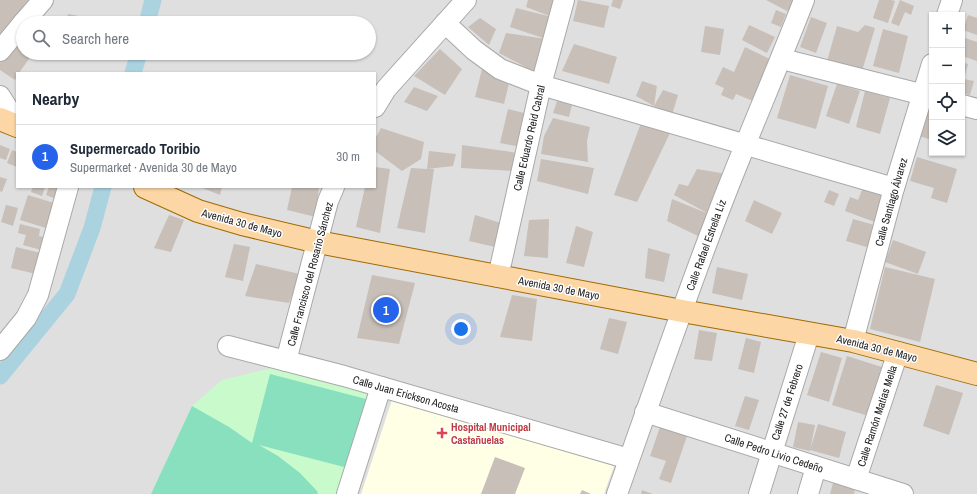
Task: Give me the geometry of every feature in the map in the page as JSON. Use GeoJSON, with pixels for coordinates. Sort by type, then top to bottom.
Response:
{"type":"FeatureCollection","features":[{"type":"Feature","properties":{"kind":"main road"},"geometry":{"type":"LineString","coordinates":[[0,119],[16,126]]}},
{"type":"Feature","properties":{"kind":"main road","name":"Avenida 30 de Mayo"},"geometry":{"type":"LineString","coordinates":[[147,188],[198,211],[242,224],[318,242],[498,277],[853,341],[977,374]]}},
{"type":"Feature","properties":{"kind":"street"},"geometry":{"type":"LineString","coordinates":[[29,16],[43,0]]}},
{"type":"Feature","properties":{"kind":"street"},"geometry":{"type":"LineString","coordinates":[[376,105],[386,88],[466,0]]}},
{"type":"Feature","properties":{"kind":"street","name":"Calle Eduardo Reid Cabral"},"geometry":{"type":"LineString","coordinates":[[498,277],[541,86],[564,0]]}},
{"type":"Feature","properties":{"kind":"street","name":"Calle Rafael Estrella Liz"},"geometry":{"type":"LineString","coordinates":[[617,494],[713,225],[744,144],[782,59],[804,0]]}},
{"type":"Feature","properties":{"kind":"street"},"geometry":{"type":"LineString","coordinates":[[949,12],[952,0]]}},
{"type":"Feature","properties":{"kind":"street"},"geometry":{"type":"LineString","coordinates":[[445,23],[474,50],[500,69],[541,86],[894,188]]}},
{"type":"Feature","properties":{"kind":"street"},"geometry":{"type":"LineString","coordinates":[[0,51],[16,32]]}},
{"type":"Feature","properties":{"kind":"street"},"geometry":{"type":"LineString","coordinates":[[782,59],[927,96]]}},
{"type":"Feature","properties":{"kind":"street","name":"Calle Santiago Álvarez"},"geometry":{"type":"LineString","coordinates":[[853,341],[894,188],[927,96],[929,83]]}},
{"type":"Feature","properties":{"kind":"street"},"geometry":{"type":"LineString","coordinates":[[0,96],[16,121]]}},
{"type":"Feature","properties":{"kind":"street"},"geometry":{"type":"LineString","coordinates":[[965,106],[977,109]]}},
{"type":"Feature","properties":{"kind":"street"},"geometry":{"type":"LineString","coordinates":[[0,350],[26,318],[38,295],[68,188]]}},
{"type":"Feature","properties":{"kind":"street","name":"Calle Francisco del Rosario Sánchez"},"geometry":{"type":"LineString","coordinates":[[286,361],[328,201],[334,188]]}},
{"type":"Feature","properties":{"kind":"street","name":"Calle 27 de Febrero"},"geometry":{"type":"LineString","coordinates":[[759,494],[809,334]]}},
{"type":"Feature","properties":{"kind":"street","name":"Calle Juan Erickson Acosta"},"geometry":{"type":"LineString","coordinates":[[228,346],[381,387],[629,459]]}},
{"type":"Feature","properties":{"kind":"street","name":"Calle Ramón Matías Mella"},"geometry":{"type":"LineString","coordinates":[[856,480],[898,352]]}},
{"type":"Feature","properties":{"kind":"street"},"geometry":{"type":"LineString","coordinates":[[347,494],[381,387]]}},
{"type":"Feature","properties":{"kind":"street","name":"Calle Pedro Livio Cedeño"},"geometry":{"type":"LineString","coordinates":[[645,412],[898,493]]}},
{"type":"Feature","properties":{"kind":"street"},"geometry":{"type":"LineString","coordinates":[[808,494],[816,466]]}},
{"type":"Feature","properties":{"kind":"shaded area"},"geometry":{"type":"Polygon","coordinates":[[[0,0],[977,0],[977,494],[0,494],[0,0]]]}},
{"type":"Feature","properties":{"kind":"shaded area","name":"Hospital Municipal Castañuelas"},"geometry":{"type":"Polygon","coordinates":[[[392,400],[614,466],[604,494],[361,494],[392,400]]]}},
{"type":"Feature","properties":{"kind":"green space"},"geometry":{"type":"Polygon","coordinates":[[[272,368],[367,391],[340,494],[151,494],[192,406],[222,380],[272,368]]]}},
{"type":"Feature","properties":{"kind":"green space"},"geometry":{"type":"Polygon","coordinates":[[[270,374],[366,399],[348,468],[259,445],[278,456],[300,473],[318,494],[151,494],[192,406],[229,427],[252,443],[270,374]]]}},
{"type":"Feature","properties":{"kind":"building"},"geometry":{"type":"Polygon","coordinates":[[[0,0],[30,0],[16,16],[0,37],[0,0]]]}},
{"type":"Feature","properties":{"kind":"building"},"geometry":{"type":"Polygon","coordinates":[[[528,0],[559,0],[552,17],[526,7],[528,0]]]}},
{"type":"Feature","properties":{"kind":"building"},"geometry":{"type":"Polygon","coordinates":[[[578,0],[609,6],[604,28],[573,21],[578,0]]]}},
{"type":"Feature","properties":{"kind":"building"},"geometry":{"type":"Polygon","coordinates":[[[613,0],[623,0],[620,9],[611,6],[613,0]]]}},
{"type":"Feature","properties":{"kind":"building"},"geometry":{"type":"Polygon","coordinates":[[[766,0],[795,0],[789,12],[766,0]]]}},
{"type":"Feature","properties":{"kind":"building"},"geometry":{"type":"Polygon","coordinates":[[[879,0],[895,1],[888,23],[873,18],[879,0]]]}},
{"type":"Feature","properties":{"kind":"building"},"geometry":{"type":"Polygon","coordinates":[[[900,0],[914,6],[911,15],[905,12],[899,26],[891,23],[900,0]]]}},
{"type":"Feature","properties":{"kind":"building"},"geometry":{"type":"Polygon","coordinates":[[[516,8],[552,17],[546,39],[510,27],[516,8]]]}},
{"type":"Feature","properties":{"kind":"building"},"geometry":{"type":"Polygon","coordinates":[[[776,10],[786,14],[781,27],[771,23],[776,10]]]}},
{"type":"Feature","properties":{"kind":"building"},"geometry":{"type":"Polygon","coordinates":[[[68,14],[78,16],[68,16],[68,14]]]}},
{"type":"Feature","properties":{"kind":"building"},"geometry":{"type":"Polygon","coordinates":[[[968,15],[977,18],[977,35],[965,31],[965,24],[968,15]]]}},
{"type":"Feature","properties":{"kind":"building"},"geometry":{"type":"Polygon","coordinates":[[[811,17],[827,23],[816,53],[800,47],[811,17]]]}},
{"type":"Feature","properties":{"kind":"building"},"geometry":{"type":"Polygon","coordinates":[[[480,18],[496,29],[489,45],[468,27],[480,18]]]}},
{"type":"Feature","properties":{"kind":"building"},"geometry":{"type":"Polygon","coordinates":[[[749,25],[775,37],[767,53],[742,40],[749,25]]]}},
{"type":"Feature","properties":{"kind":"building"},"geometry":{"type":"Polygon","coordinates":[[[865,25],[875,28],[862,71],[827,61],[837,26],[858,32],[865,25]]]}},
{"type":"Feature","properties":{"kind":"building"},"geometry":{"type":"Polygon","coordinates":[[[705,26],[724,29],[720,55],[701,52],[705,26]]]}},
{"type":"Feature","properties":{"kind":"building"},"geometry":{"type":"Polygon","coordinates":[[[883,29],[908,36],[899,73],[873,66],[883,29]]]}},
{"type":"Feature","properties":{"kind":"building"},"geometry":{"type":"Polygon","coordinates":[[[506,33],[546,39],[537,73],[499,53],[506,33]]]}},
{"type":"Feature","properties":{"kind":"building"},"geometry":{"type":"Polygon","coordinates":[[[965,38],[977,42],[977,61],[965,57],[965,38]]]}},
{"type":"Feature","properties":{"kind":"building"},"geometry":{"type":"Polygon","coordinates":[[[16,40],[16,60],[28,60],[20,72],[16,72],[15,80],[0,70],[0,63],[16,40]]]}},
{"type":"Feature","properties":{"kind":"building"},"geometry":{"type":"Polygon","coordinates":[[[574,44],[617,57],[609,84],[562,71],[574,44]]]}},
{"type":"Feature","properties":{"kind":"building"},"geometry":{"type":"Polygon","coordinates":[[[745,47],[772,60],[753,101],[736,94],[733,100],[721,95],[724,88],[715,84],[723,67],[734,72],[745,47]]]}},
{"type":"Feature","properties":{"kind":"building"},"geometry":{"type":"Polygon","coordinates":[[[440,49],[462,69],[445,95],[414,76],[440,49]]]}},
{"type":"Feature","properties":{"kind":"building"},"geometry":{"type":"Polygon","coordinates":[[[965,63],[968,64],[965,75],[965,63]]]}},
{"type":"Feature","properties":{"kind":"building"},"geometry":{"type":"Polygon","coordinates":[[[482,69],[509,83],[504,104],[475,97],[482,69]]]}},
{"type":"Feature","properties":{"kind":"building"},"geometry":{"type":"Polygon","coordinates":[[[790,75],[828,86],[816,129],[777,118],[790,75]]]}},
{"type":"Feature","properties":{"kind":"building"},"geometry":{"type":"Polygon","coordinates":[[[965,79],[974,81],[970,95],[965,94],[965,79]]]}},
{"type":"Feature","properties":{"kind":"building"},"geometry":{"type":"Polygon","coordinates":[[[642,81],[657,86],[654,106],[636,96],[642,81]]]}},
{"type":"Feature","properties":{"kind":"building"},"geometry":{"type":"Polygon","coordinates":[[[837,84],[860,91],[849,124],[826,116],[837,84]]]}},
{"type":"Feature","properties":{"kind":"building"},"geometry":{"type":"Polygon","coordinates":[[[414,87],[438,96],[427,111],[404,102],[414,87]]]}},
{"type":"Feature","properties":{"kind":"building"},"geometry":{"type":"Polygon","coordinates":[[[663,90],[678,95],[672,115],[654,106],[663,90]]]}},
{"type":"Feature","properties":{"kind":"building"},"geometry":{"type":"Polygon","coordinates":[[[865,91],[890,98],[880,134],[856,127],[865,91]]]}},
{"type":"Feature","properties":{"kind":"building"},"geometry":{"type":"Polygon","coordinates":[[[557,101],[572,105],[569,117],[553,113],[557,101]]]}},
{"type":"Feature","properties":{"kind":"building"},"geometry":{"type":"Polygon","coordinates":[[[929,101],[929,139],[919,136],[929,101]]]}},
{"type":"Feature","properties":{"kind":"building"},"geometry":{"type":"Polygon","coordinates":[[[508,109],[528,114],[521,147],[500,143],[508,109]]]}},
{"type":"Feature","properties":{"kind":"building"},"geometry":{"type":"Polygon","coordinates":[[[553,118],[590,127],[587,141],[588,162],[541,154],[544,136],[553,118]]]}},
{"type":"Feature","properties":{"kind":"building"},"geometry":{"type":"Polygon","coordinates":[[[641,123],[671,131],[637,202],[614,195],[641,123]]]}},
{"type":"Feature","properties":{"kind":"building"},"geometry":{"type":"Polygon","coordinates":[[[381,128],[424,142],[421,159],[402,171],[376,152],[376,137],[381,128]]]}},
{"type":"Feature","properties":{"kind":"building"},"geometry":{"type":"Polygon","coordinates":[[[0,145],[10,149],[6,160],[0,158],[0,145]]]}},
{"type":"Feature","properties":{"kind":"building"},"geometry":{"type":"Polygon","coordinates":[[[462,145],[518,153],[514,171],[461,168],[462,145]]]}},
{"type":"Feature","properties":{"kind":"building"},"geometry":{"type":"Polygon","coordinates":[[[12,150],[16,152],[16,167],[7,163],[12,150]]]}},
{"type":"Feature","properties":{"kind":"building"},"geometry":{"type":"Polygon","coordinates":[[[429,151],[456,154],[453,166],[427,169],[429,151]]]}},
{"type":"Feature","properties":{"kind":"building"},"geometry":{"type":"Polygon","coordinates":[[[917,157],[957,169],[947,203],[931,198],[934,188],[910,181],[917,157]]]}},
{"type":"Feature","properties":{"kind":"building"},"geometry":{"type":"Polygon","coordinates":[[[541,159],[594,168],[588,194],[537,181],[541,159]]]}},
{"type":"Feature","properties":{"kind":"building"},"geometry":{"type":"Polygon","coordinates":[[[376,167],[390,169],[380,233],[356,227],[365,188],[376,188],[376,167]]]}},
{"type":"Feature","properties":{"kind":"building"},"geometry":{"type":"Polygon","coordinates":[[[411,168],[434,169],[425,233],[397,228],[411,168]]]}},
{"type":"Feature","properties":{"kind":"building"},"geometry":{"type":"Polygon","coordinates":[[[697,169],[727,174],[700,237],[667,221],[672,199],[709,214],[674,195],[679,184],[688,186],[697,169]]]}},
{"type":"Feature","properties":{"kind":"building"},"geometry":{"type":"Polygon","coordinates":[[[0,177],[7,179],[2,192],[0,191],[0,177]]]}},
{"type":"Feature","properties":{"kind":"building"},"geometry":{"type":"Polygon","coordinates":[[[865,183],[892,193],[880,224],[845,211],[850,197],[858,200],[865,183]]]}},
{"type":"Feature","properties":{"kind":"building"},"geometry":{"type":"Polygon","coordinates":[[[33,188],[45,188],[42,196],[31,192],[33,188]]]}},
{"type":"Feature","properties":{"kind":"building"},"geometry":{"type":"Polygon","coordinates":[[[49,188],[61,188],[56,199],[46,195],[49,188]]]}},
{"type":"Feature","properties":{"kind":"building"},"geometry":{"type":"Polygon","coordinates":[[[202,188],[222,188],[220,195],[202,188]]]}},
{"type":"Feature","properties":{"kind":"building"},"geometry":{"type":"Polygon","coordinates":[[[292,188],[319,188],[316,217],[287,210],[292,188]]]}},
{"type":"Feature","properties":{"kind":"building"},"geometry":{"type":"Polygon","coordinates":[[[829,190],[839,194],[834,206],[824,202],[829,190]]]}},
{"type":"Feature","properties":{"kind":"building"},"geometry":{"type":"Polygon","coordinates":[[[28,195],[54,203],[46,228],[20,220],[28,195]]]}},
{"type":"Feature","properties":{"kind":"building"},"geometry":{"type":"Polygon","coordinates":[[[754,200],[782,213],[772,234],[745,221],[754,200]]]}},
{"type":"Feature","properties":{"kind":"building"},"geometry":{"type":"Polygon","coordinates":[[[6,205],[18,208],[13,226],[1,222],[6,205]]]}},
{"type":"Feature","properties":{"kind":"building"},"geometry":{"type":"Polygon","coordinates":[[[169,215],[184,220],[171,252],[154,248],[169,215]]]}},
{"type":"Feature","properties":{"kind":"building"},"geometry":{"type":"Polygon","coordinates":[[[475,215],[501,223],[495,247],[469,241],[475,215]]]}},
{"type":"Feature","properties":{"kind":"building"},"geometry":{"type":"Polygon","coordinates":[[[549,219],[548,258],[524,256],[529,220],[549,219]]]}},
{"type":"Feature","properties":{"kind":"building"},"geometry":{"type":"Polygon","coordinates":[[[853,219],[878,226],[870,248],[846,241],[853,219]]]}},
{"type":"Feature","properties":{"kind":"building"},"geometry":{"type":"Polygon","coordinates":[[[20,224],[40,229],[39,236],[44,237],[41,250],[23,245],[26,235],[18,233],[20,224]]]}},
{"type":"Feature","properties":{"kind":"building"},"geometry":{"type":"Polygon","coordinates":[[[576,226],[593,232],[584,267],[566,263],[576,226]]]}},
{"type":"Feature","properties":{"kind":"building"},"geometry":{"type":"Polygon","coordinates":[[[893,240],[926,252],[918,274],[885,262],[893,240]]]}},
{"type":"Feature","properties":{"kind":"building"},"geometry":{"type":"Polygon","coordinates":[[[234,244],[250,247],[243,281],[225,277],[234,244]]]}},
{"type":"Feature","properties":{"kind":"building"},"geometry":{"type":"Polygon","coordinates":[[[16,247],[41,253],[36,274],[11,268],[16,247]]]}},
{"type":"Feature","properties":{"kind":"building"},"geometry":{"type":"Polygon","coordinates":[[[648,248],[670,254],[664,282],[645,278],[648,248]]]}},
{"type":"Feature","properties":{"kind":"building"},"geometry":{"type":"Polygon","coordinates":[[[256,264],[300,274],[289,303],[245,296],[256,264]]]}},
{"type":"Feature","properties":{"kind":"building"},"geometry":{"type":"Polygon","coordinates":[[[717,267],[748,274],[742,300],[712,293],[717,267]]]}},
{"type":"Feature","properties":{"kind":"building"},"geometry":{"type":"Polygon","coordinates":[[[885,267],[935,279],[920,342],[870,329],[885,267]]]}},
{"type":"Feature","properties":{"kind":"building"},"geometry":{"type":"Polygon","coordinates":[[[372,275],[415,283],[399,344],[357,338],[372,275]]]}},
{"type":"Feature","properties":{"kind":"building"},"geometry":{"type":"Polygon","coordinates":[[[512,295],[537,299],[532,341],[500,337],[512,295]]]}},
{"type":"Feature","properties":{"kind":"building"},"geometry":{"type":"Polygon","coordinates":[[[609,318],[627,322],[618,354],[600,349],[609,318]]]}},
{"type":"Feature","properties":{"kind":"building"},"geometry":{"type":"Polygon","coordinates":[[[699,330],[717,333],[712,361],[694,359],[699,330]]]}},
{"type":"Feature","properties":{"kind":"building"},"geometry":{"type":"Polygon","coordinates":[[[746,338],[761,342],[754,373],[738,369],[746,338]]]}},
{"type":"Feature","properties":{"kind":"building"},"geometry":{"type":"Polygon","coordinates":[[[821,352],[842,358],[829,402],[807,395],[821,352]]]}},
{"type":"Feature","properties":{"kind":"building"},"geometry":{"type":"Polygon","coordinates":[[[847,356],[888,369],[872,417],[832,405],[847,356]]]}},
{"type":"Feature","properties":{"kind":"building"},"geometry":{"type":"Polygon","coordinates":[[[936,385],[963,393],[949,435],[923,426],[936,385]]]}},
{"type":"Feature","properties":{"kind":"building"},"geometry":{"type":"Polygon","coordinates":[[[745,396],[759,400],[749,430],[735,426],[745,396]]]}},
{"type":"Feature","properties":{"kind":"building"},"geometry":{"type":"Polygon","coordinates":[[[798,422],[815,425],[810,451],[793,447],[798,422]]]}},
{"type":"Feature","properties":{"kind":"building"},"geometry":{"type":"Polygon","coordinates":[[[818,424],[846,432],[839,458],[810,450],[818,424]]]}},
{"type":"Feature","properties":{"kind":"building"},"geometry":{"type":"Polygon","coordinates":[[[660,427],[687,436],[671,483],[659,479],[666,461],[650,456],[660,427]]]}},
{"type":"Feature","properties":{"kind":"building","name":"Hospital Municipal Castañuelas"},"geometry":{"type":"Polygon","coordinates":[[[495,457],[525,468],[515,494],[481,494],[495,457]]]}},
{"type":"Feature","properties":{"kind":"building"},"geometry":{"type":"Polygon","coordinates":[[[833,483],[855,489],[854,494],[830,494],[833,483]]]}},
{"type":"Feature","properties":{"kind":"building"},"geometry":{"type":"Polygon","coordinates":[[[582,490],[591,494],[580,494],[582,490]]]}},
{"type":"Feature","properties":{"kind":"building"},"geometry":{"type":"Polygon","coordinates":[[[642,490],[653,494],[641,494],[642,490]]]}},
{"type":"Feature","properties":{"kind":"waterway"},"geometry":{"type":"LineString","coordinates":[[149,16],[153,0]]}},
{"type":"Feature","properties":{"kind":"waterway"},"geometry":{"type":"LineString","coordinates":[[133,72],[137,60]]}},
{"type":"Feature","properties":{"kind":"waterway"},"geometry":{"type":"LineString","coordinates":[[0,376],[67,294],[92,228],[103,188]]}},
{"type":"Feature","properties":{"kind":"place","name":"Supermercado Toribio"},"geometry":{"type":"Point","coordinates":[386,310]}},
{"type":"Feature","properties":{"kind":"place","name":"Hospital Municipal Castañuelas"},"geometry":{"type":"Point","coordinates":[442,433]}}]}
